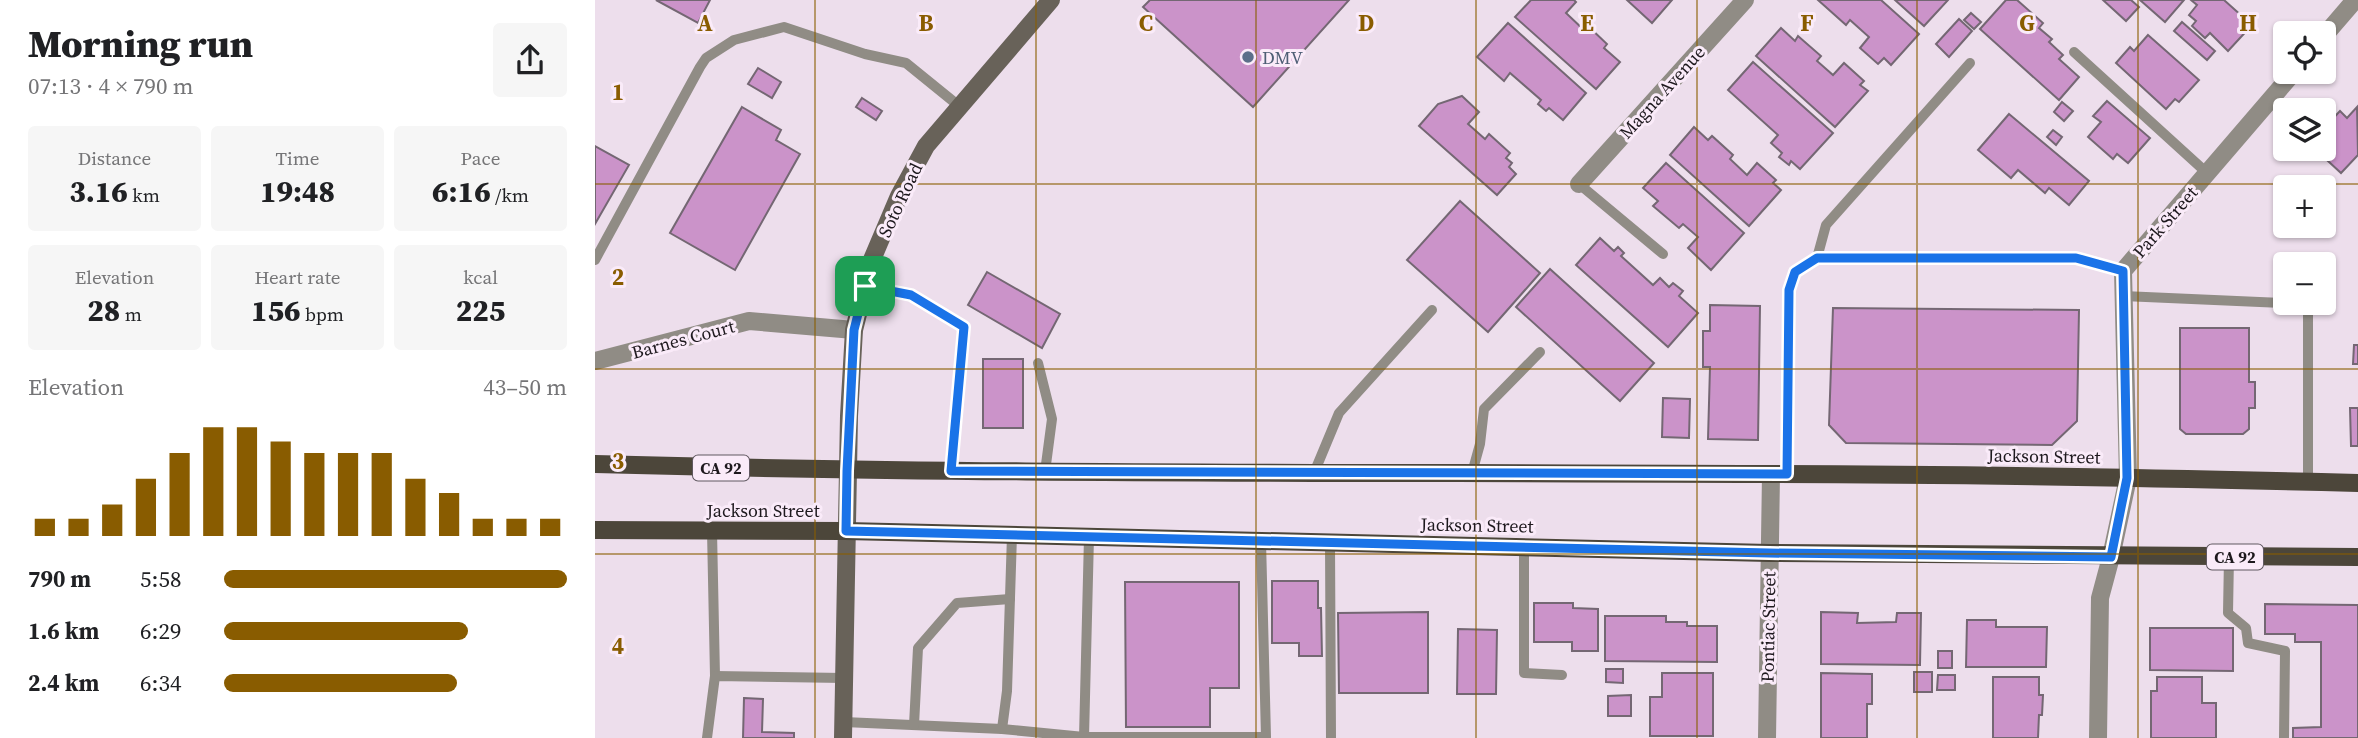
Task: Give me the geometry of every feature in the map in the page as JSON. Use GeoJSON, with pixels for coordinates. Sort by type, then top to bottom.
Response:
{"type":"FeatureCollection","features":[{"type":"Feature","properties":{"kind":"main road","name":"Jackson Street"},"geometry":{"type":"LineString","coordinates":[[595,464],[847,471],[1779,474],[2358,483]]}},
{"type":"Feature","properties":{"kind":"main road","name":"Jackson Street"},"geometry":{"type":"LineString","coordinates":[[595,530],[846,531],[1769,553],[2358,557]]}},
{"type":"Feature","properties":{"kind":"street","name":"Magna Avenue"},"geometry":{"type":"LineString","coordinates":[[1579,184],[1745,0]]}},
{"type":"Feature","properties":{"kind":"street"},"geometry":{"type":"LineString","coordinates":[[2336,22],[2355,0]]}},
{"type":"Feature","properties":{"kind":"street","name":"Soto Road"},"geometry":{"type":"LineString","coordinates":[[843,730],[847,471],[854,330],[871,262],[899,196],[926,146],[1049,1]]}},
{"type":"Feature","properties":{"kind":"street","name":"Park Street"},"geometry":{"type":"LineString","coordinates":[[2098,738],[2100,598],[2127,478],[2123,271],[2284,84]]}},
{"type":"Feature","properties":{"kind":"street","name":"Barnes Court"},"geometry":{"type":"LineString","coordinates":[[595,361],[749,321],[854,330]]}},
{"type":"Feature","properties":{"kind":"street","name":"Pontiac Street"},"geometry":{"type":"LineString","coordinates":[[1767,738],[1769,553],[1779,474]]}},
{"type":"Feature","properties":{"kind":"lane"},"geometry":{"type":"LineString","coordinates":[[595,260],[700,67],[706,58],[734,40],[784,27],[865,54],[906,63],[959,106]]}},
{"type":"Feature","properties":{"kind":"lane"},"geometry":{"type":"LineString","coordinates":[[2074,52],[2207,173]]}},
{"type":"Feature","properties":{"kind":"lane"},"geometry":{"type":"LineString","coordinates":[[1817,258],[1826,225],[1970,63]]}},
{"type":"Feature","properties":{"kind":"lane"},"geometry":{"type":"LineString","coordinates":[[1579,184],[1663,254]]}},
{"type":"Feature","properties":{"kind":"lane"},"geometry":{"type":"LineString","coordinates":[[1779,474],[1789,290],[1795,272],[1817,258],[2076,258],[2123,271]]}},
{"type":"Feature","properties":{"kind":"lane"},"geometry":{"type":"LineString","coordinates":[[865,286],[911,295],[964,327],[951,471]]}},
{"type":"Feature","properties":{"kind":"lane"},"geometry":{"type":"LineString","coordinates":[[2123,296],[2308,304],[2308,482]]}},
{"type":"Feature","properties":{"kind":"lane"},"geometry":{"type":"LineString","coordinates":[[1314,473],[1339,413],[1432,310]]}},
{"type":"Feature","properties":{"kind":"lane"},"geometry":{"type":"LineString","coordinates":[[1472,473],[1480,444],[1484,409],[1539,352]]}},
{"type":"Feature","properties":{"kind":"lane"},"geometry":{"type":"LineString","coordinates":[[1038,363],[1052,419],[1045,472]]}},
{"type":"Feature","properties":{"kind":"lane"},"geometry":{"type":"LineString","coordinates":[[707,738],[715,676],[712,531]]}},
{"type":"Feature","properties":{"kind":"lane"},"geometry":{"type":"LineString","coordinates":[[1002,729],[1007,691],[1013,535]]}},
{"type":"Feature","properties":{"kind":"lane"},"geometry":{"type":"LineString","coordinates":[[1084,737],[1089,537]]}},
{"type":"Feature","properties":{"kind":"lane"},"geometry":{"type":"LineString","coordinates":[[843,730],[914,725],[1002,729],[1084,737],[1266,737],[1261,541]]}},
{"type":"Feature","properties":{"kind":"lane"},"geometry":{"type":"LineString","coordinates":[[1330,543],[1331,738]]}},
{"type":"Feature","properties":{"kind":"lane"},"geometry":{"type":"LineString","coordinates":[[1524,547],[1524,673],[1562,676]]}},
{"type":"Feature","properties":{"kind":"lane"},"geometry":{"type":"LineString","coordinates":[[2229,557],[2228,613],[2246,628],[2248,643],[2285,651],[2284,738]]}},
{"type":"Feature","properties":{"kind":"lane"},"geometry":{"type":"LineString","coordinates":[[914,725],[918,648],[957,603],[1010,599]]}},
{"type":"Feature","properties":{"kind":"lane"},"geometry":{"type":"LineString","coordinates":[[715,676],[844,678]]}},
{"type":"Feature","properties":{"kind":"building"},"geometry":{"type":"Polygon","coordinates":[[[656,0],[710,0],[698,23],[656,0]]]}},
{"type":"Feature","properties":{"kind":"building","name":"DMV"},"geometry":{"type":"Polygon","coordinates":[[[1150,0],[1349,0],[1253,107],[1143,7],[1150,0]]]}},
{"type":"Feature","properties":{"kind":"building"},"geometry":{"type":"Polygon","coordinates":[[[1531,0],[1574,0],[1576,2],[1566,13],[1585,31],[1589,27],[1607,44],[1604,48],[1620,62],[1596,89],[1515,17],[1531,0]]]}},
{"type":"Feature","properties":{"kind":"building"},"geometry":{"type":"Polygon","coordinates":[[[1627,0],[1672,0],[1652,23],[1627,0]]]}},
{"type":"Feature","properties":{"kind":"building"},"geometry":{"type":"Polygon","coordinates":[[[1818,0],[1881,0],[1919,34],[1891,65],[1884,58],[1878,64],[1860,48],[1869,37],[1850,20],[1846,25],[1818,0]]]}},
{"type":"Feature","properties":{"kind":"building"},"geometry":{"type":"Polygon","coordinates":[[[1895,0],[1948,0],[1924,26],[1895,0]]]}},
{"type":"Feature","properties":{"kind":"building"},"geometry":{"type":"Polygon","coordinates":[[[2006,0],[2017,0],[2043,23],[2039,28],[2052,39],[2049,42],[2063,55],[2059,59],[2079,77],[2059,100],[1980,29],[2006,0]]]}},
{"type":"Feature","properties":{"kind":"building"},"geometry":{"type":"Polygon","coordinates":[[[2103,0],[2131,0],[2139,7],[2126,21],[2103,0]]]}},
{"type":"Feature","properties":{"kind":"building"},"geometry":{"type":"Polygon","coordinates":[[[2140,0],[2184,0],[2165,22],[2140,0]]]}},
{"type":"Feature","properties":{"kind":"building"},"geometry":{"type":"Polygon","coordinates":[[[2191,0],[2224,0],[2252,25],[2228,51],[2210,33],[2205,38],[2192,26],[2196,21],[2189,15],[2197,5],[2191,0]]]}},
{"type":"Feature","properties":{"kind":"building"},"geometry":{"type":"Polygon","coordinates":[[[1971,13],[1981,22],[1974,29],[1964,20],[1971,13]]]}},
{"type":"Feature","properties":{"kind":"building"},"geometry":{"type":"Polygon","coordinates":[[[1959,19],[1972,31],[1949,57],[1936,44],[1959,19]]]}},
{"type":"Feature","properties":{"kind":"building"},"geometry":{"type":"Polygon","coordinates":[[[2182,22],[2215,51],[2207,60],[2174,31],[2182,22]]]}},
{"type":"Feature","properties":{"kind":"building"},"geometry":{"type":"Polygon","coordinates":[[[1508,23],[1586,93],[1563,120],[1549,108],[1546,111],[1538,104],[1541,100],[1510,73],[1504,81],[1477,57],[1508,23]]]}},
{"type":"Feature","properties":{"kind":"building"},"geometry":{"type":"Polygon","coordinates":[[[1781,28],[1795,41],[1798,36],[1821,56],[1817,61],[1833,75],[1844,63],[1864,81],[1860,85],[1868,91],[1835,127],[1756,56],[1781,28]]]}},
{"type":"Feature","properties":{"kind":"building"},"geometry":{"type":"Polygon","coordinates":[[[2148,35],[2199,80],[2179,102],[2175,99],[2166,109],[2116,63],[2130,47],[2134,51],[2148,35]]]}},
{"type":"Feature","properties":{"kind":"building"},"geometry":{"type":"Polygon","coordinates":[[[1753,62],[1833,133],[1800,169],[1791,161],[1789,165],[1779,157],[1782,153],[1771,143],[1778,135],[1728,90],[1753,62]]]}},
{"type":"Feature","properties":{"kind":"building"},"geometry":{"type":"Polygon","coordinates":[[[758,68],[781,82],[772,98],[748,84],[758,68]]]}},
{"type":"Feature","properties":{"kind":"building"},"geometry":{"type":"Polygon","coordinates":[[[1462,96],[1479,112],[1468,124],[1485,139],[1489,134],[1510,153],[1506,158],[1512,163],[1509,167],[1516,174],[1497,195],[1419,126],[1438,104],[1462,96]]]}},
{"type":"Feature","properties":{"kind":"building"},"geometry":{"type":"Polygon","coordinates":[[[862,98],[882,111],[876,120],[856,107],[862,98]]]}},
{"type":"Feature","properties":{"kind":"building"},"geometry":{"type":"Polygon","coordinates":[[[2107,101],[2150,138],[2128,163],[2117,154],[2113,159],[2088,137],[2101,122],[2093,116],[2107,101]]]}},
{"type":"Feature","properties":{"kind":"building"},"geometry":{"type":"Polygon","coordinates":[[[2062,102],[2073,111],[2064,121],[2054,112],[2062,102]]]}},
{"type":"Feature","properties":{"kind":"building"},"geometry":{"type":"Polygon","coordinates":[[[742,107],[781,130],[776,140],[800,154],[735,270],[670,233],[742,107]]]}},
{"type":"Feature","properties":{"kind":"building"},"geometry":{"type":"Polygon","coordinates":[[[2357,107],[2358,155],[2341,173],[2328,161],[2336,161],[2336,115],[2340,111],[2347,118],[2357,107]]]}},
{"type":"Feature","properties":{"kind":"building"},"geometry":{"type":"Polygon","coordinates":[[[2009,114],[2089,181],[2069,205],[2049,188],[2045,193],[2018,170],[2011,178],[1978,150],[2009,114]]]}},
{"type":"Feature","properties":{"kind":"building"},"geometry":{"type":"Polygon","coordinates":[[[1694,127],[1708,140],[1712,136],[1733,155],[1730,159],[1747,175],[1757,163],[1776,180],[1773,183],[1781,190],[1749,226],[1670,155],[1694,127]]]}},
{"type":"Feature","properties":{"kind":"building"},"geometry":{"type":"Polygon","coordinates":[[[2053,130],[2062,137],[2056,145],[2047,137],[2053,130]]]}},
{"type":"Feature","properties":{"kind":"building"},"geometry":{"type":"Polygon","coordinates":[[[595,146],[629,165],[595,224],[595,146]]]}},
{"type":"Feature","properties":{"kind":"building"},"geometry":{"type":"Polygon","coordinates":[[[1666,163],[1744,233],[1711,270],[1688,248],[1698,237],[1683,224],[1679,228],[1653,206],[1658,201],[1643,188],[1666,163]]]}},
{"type":"Feature","properties":{"kind":"building"},"geometry":{"type":"Polygon","coordinates":[[[1460,201],[1540,273],[1488,332],[1407,260],[1460,201]]]}},
{"type":"Feature","properties":{"kind":"building"},"geometry":{"type":"Polygon","coordinates":[[[1600,238],[1614,251],[1618,247],[1624,253],[1621,256],[1653,285],[1660,278],[1669,287],[1673,283],[1683,291],[1679,296],[1698,313],[1668,347],[1576,265],[1600,238]]]}},
{"type":"Feature","properties":{"kind":"building"},"geometry":{"type":"Polygon","coordinates":[[[1550,269],[1654,363],[1620,401],[1516,307],[1550,269]]]}},
{"type":"Feature","properties":{"kind":"building"},"geometry":{"type":"Polygon","coordinates":[[[987,272],[1060,314],[1042,348],[968,305],[987,272]]]}},
{"type":"Feature","properties":{"kind":"building"},"geometry":{"type":"Polygon","coordinates":[[[1710,305],[1760,306],[1758,440],[1708,439],[1710,367],[1703,367],[1703,331],[1710,331],[1710,305]]]}},
{"type":"Feature","properties":{"kind":"building"},"geometry":{"type":"Polygon","coordinates":[[[1833,308],[2079,310],[2077,421],[2052,445],[1846,443],[1829,425],[1833,308]]]}},
{"type":"Feature","properties":{"kind":"building"},"geometry":{"type":"Polygon","coordinates":[[[2180,328],[2249,328],[2249,382],[2255,382],[2255,408],[2249,408],[2249,429],[2243,434],[2186,434],[2180,429],[2180,328]]]}},
{"type":"Feature","properties":{"kind":"building"},"geometry":{"type":"Polygon","coordinates":[[[2354,345],[2358,345],[2358,364],[2353,364],[2354,345]]]}},
{"type":"Feature","properties":{"kind":"building"},"geometry":{"type":"Polygon","coordinates":[[[983,359],[1023,359],[1023,428],[983,428],[983,359]]]}},
{"type":"Feature","properties":{"kind":"building"},"geometry":{"type":"Polygon","coordinates":[[[1663,398],[1690,399],[1689,438],[1662,437],[1663,398]]]}},
{"type":"Feature","properties":{"kind":"building"},"geometry":{"type":"Polygon","coordinates":[[[2350,408],[2358,408],[2358,446],[2351,446],[2350,408]]]}},
{"type":"Feature","properties":{"kind":"building"},"geometry":{"type":"Polygon","coordinates":[[[1272,581],[1318,581],[1322,656],[1299,656],[1299,643],[1272,643],[1272,581]]]}},
{"type":"Feature","properties":{"kind":"building"},"geometry":{"type":"Polygon","coordinates":[[[1125,582],[1239,582],[1239,688],[1210,688],[1210,727],[1126,727],[1125,582]]]}},
{"type":"Feature","properties":{"kind":"building"},"geometry":{"type":"Polygon","coordinates":[[[1534,603],[1573,603],[1573,608],[1598,609],[1598,651],[1572,651],[1572,642],[1534,642],[1534,603]]]}},
{"type":"Feature","properties":{"kind":"building"},"geometry":{"type":"Polygon","coordinates":[[[2265,604],[2358,605],[2358,738],[2293,738],[2293,728],[2321,727],[2321,642],[2295,642],[2295,634],[2265,634],[2265,604]]]}},
{"type":"Feature","properties":{"kind":"building"},"geometry":{"type":"Polygon","coordinates":[[[1428,612],[1428,693],[1339,693],[1338,613],[1428,612]]]}},
{"type":"Feature","properties":{"kind":"building"},"geometry":{"type":"Polygon","coordinates":[[[1821,612],[1858,613],[1857,623],[1896,622],[1897,613],[1921,613],[1920,665],[1821,664],[1821,612]]]}},
{"type":"Feature","properties":{"kind":"building"},"geometry":{"type":"Polygon","coordinates":[[[1605,616],[1666,616],[1666,622],[1687,622],[1687,626],[1717,626],[1717,662],[1605,661],[1605,616]]]}},
{"type":"Feature","properties":{"kind":"building"},"geometry":{"type":"Polygon","coordinates":[[[1967,620],[1996,620],[1996,627],[2047,627],[2046,667],[1966,667],[1967,620]]]}},
{"type":"Feature","properties":{"kind":"building"},"geometry":{"type":"Polygon","coordinates":[[[2150,628],[2233,628],[2233,671],[2150,670],[2150,628]]]}},
{"type":"Feature","properties":{"kind":"building"},"geometry":{"type":"Polygon","coordinates":[[[1458,629],[1497,630],[1496,694],[1457,694],[1458,629]]]}},
{"type":"Feature","properties":{"kind":"building"},"geometry":{"type":"Polygon","coordinates":[[[1938,651],[1952,651],[1952,668],[1938,668],[1938,651]]]}},
{"type":"Feature","properties":{"kind":"building"},"geometry":{"type":"Polygon","coordinates":[[[1606,669],[1623,669],[1623,683],[1606,682],[1606,669]]]}},
{"type":"Feature","properties":{"kind":"building"},"geometry":{"type":"Polygon","coordinates":[[[1914,672],[1932,672],[1932,692],[1914,692],[1914,672]]]}},
{"type":"Feature","properties":{"kind":"building"},"geometry":{"type":"Polygon","coordinates":[[[1662,673],[1713,673],[1713,736],[1650,736],[1650,697],[1662,697],[1662,673]]]}},
{"type":"Feature","properties":{"kind":"building"},"geometry":{"type":"Polygon","coordinates":[[[1821,673],[1872,674],[1872,704],[1867,704],[1867,738],[1821,738],[1821,673]]]}},
{"type":"Feature","properties":{"kind":"building"},"geometry":{"type":"Polygon","coordinates":[[[1938,675],[1955,675],[1955,690],[1937,690],[1938,675]]]}},
{"type":"Feature","properties":{"kind":"building"},"geometry":{"type":"Polygon","coordinates":[[[1993,677],[2039,677],[2039,695],[2043,695],[2038,738],[1993,738],[1993,677]]]}},
{"type":"Feature","properties":{"kind":"building"},"geometry":{"type":"Polygon","coordinates":[[[2157,677],[2202,677],[2202,703],[2216,703],[2216,738],[2151,738],[2151,691],[2157,691],[2157,677]]]}},
{"type":"Feature","properties":{"kind":"building"},"geometry":{"type":"Polygon","coordinates":[[[1631,695],[1631,716],[1608,716],[1608,696],[1631,695]]]}},
{"type":"Feature","properties":{"kind":"building"},"geometry":{"type":"Polygon","coordinates":[[[744,698],[763,699],[762,732],[794,733],[794,738],[743,738],[744,698]]]}},
{"type":"Feature","properties":{"kind":"place","name":"DMV"},"geometry":{"type":"Point","coordinates":[1248,57]}},
{"type":"Feature","properties":{"kind":"route"},"geometry":{"type":"LineString","coordinates":[[1817,258],[2076,258],[2123,271],[2127,478],[2111,557],[1769,553],[846,531],[854,330],[865,286],[911,295],[964,327],[951,471],[1787,474],[1789,290],[1795,272],[1817,258]]}}]}
